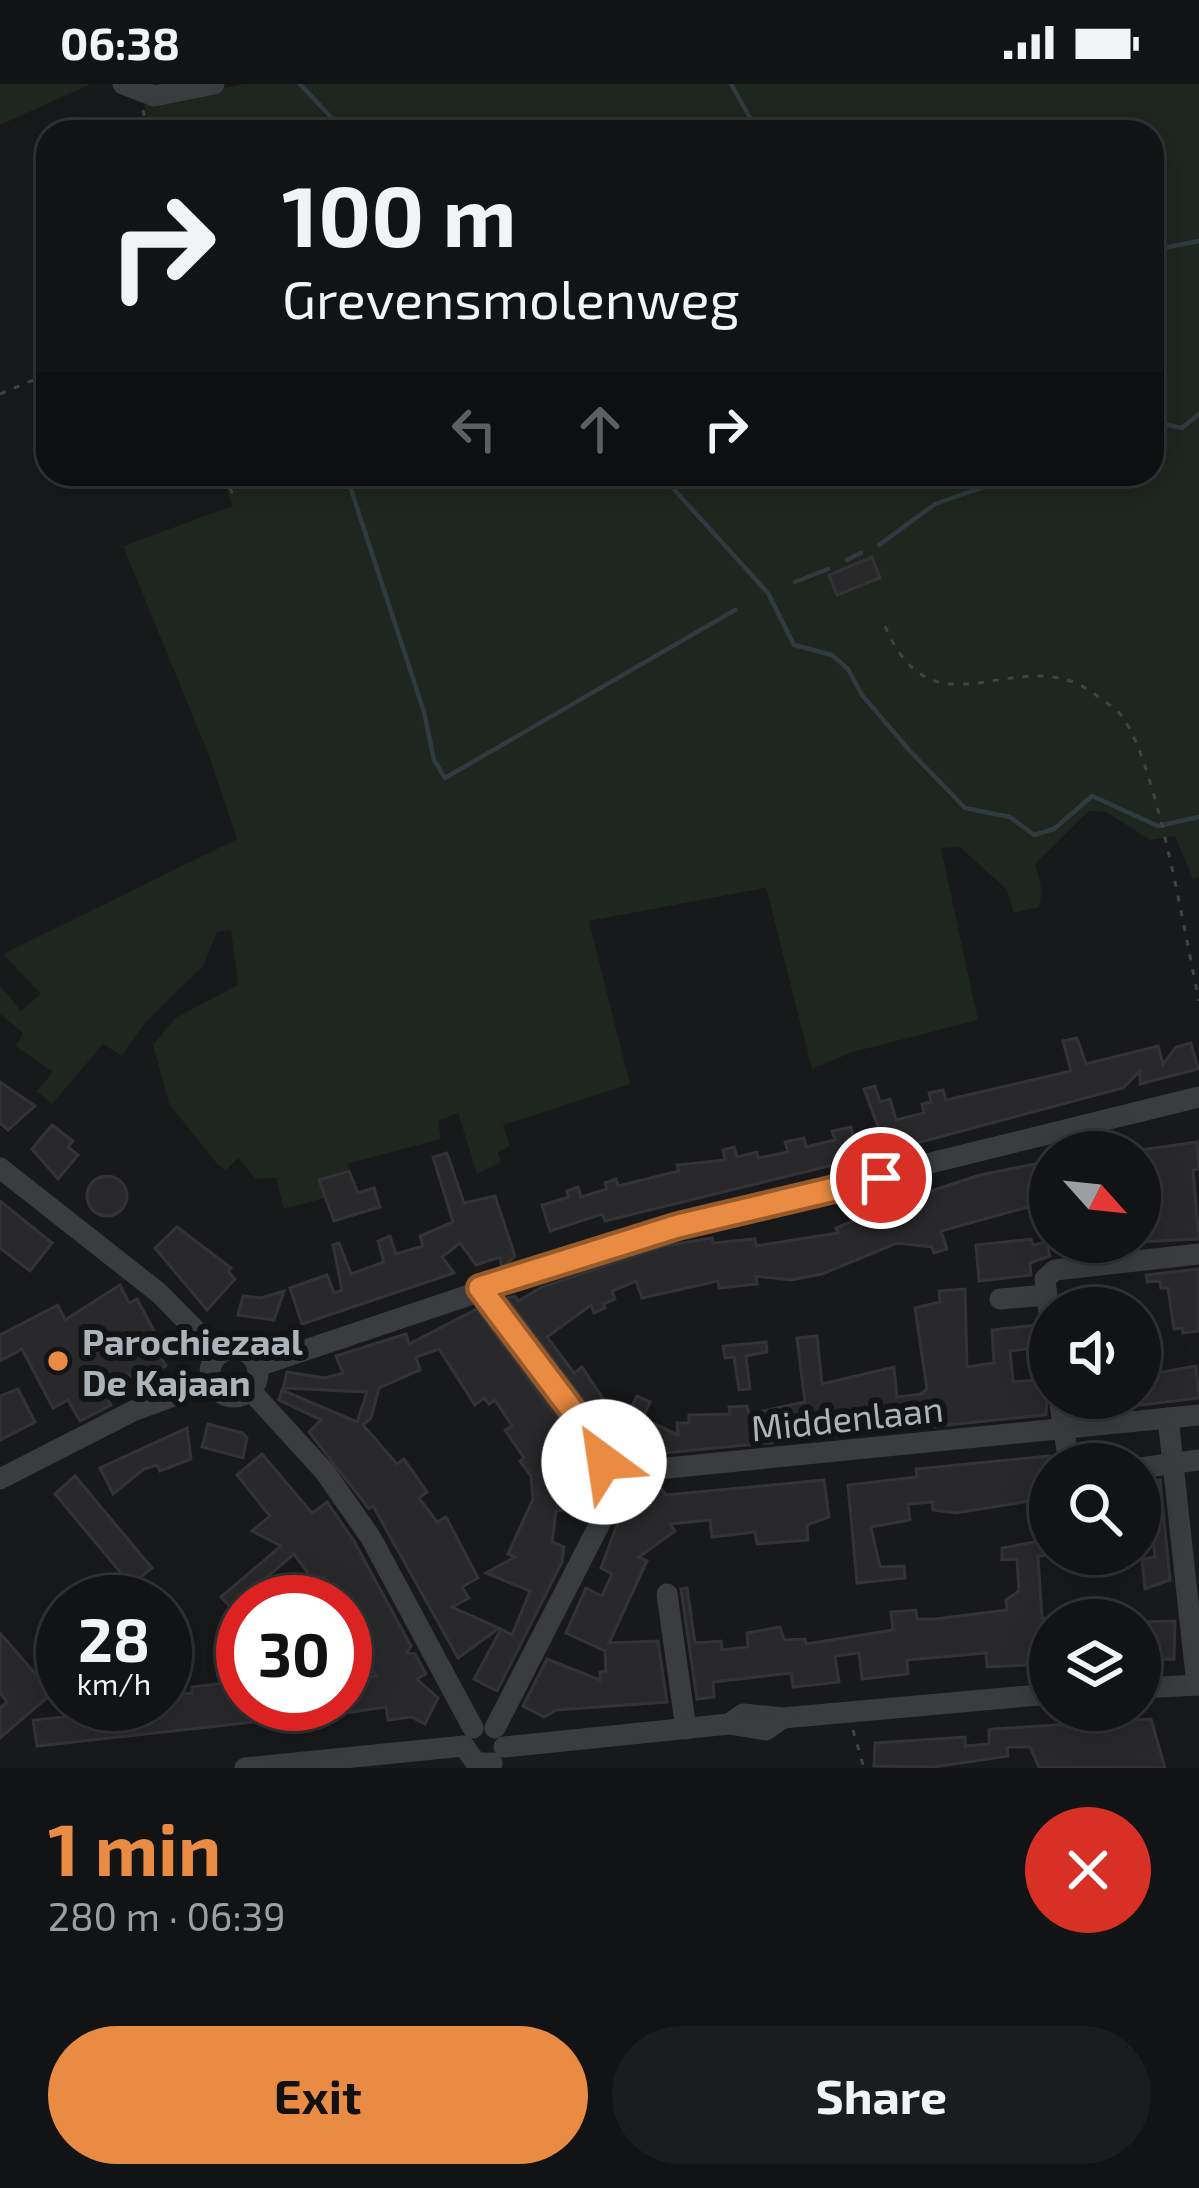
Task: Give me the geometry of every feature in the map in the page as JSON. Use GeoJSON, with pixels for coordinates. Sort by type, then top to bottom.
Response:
{"type":"FeatureCollection","features":[{"type":"Feature","properties":{"kind":"street"},"geometry":{"type":"LineString","coordinates":[[123,84],[154,96],[214,84]]}},
{"type":"Feature","properties":{"kind":"street"},"geometry":{"type":"LineString","coordinates":[[258,1366],[480,1288],[678,1226],[1199,1096]]}},
{"type":"Feature","properties":{"kind":"street"},"geometry":{"type":"LineString","coordinates":[[0,1168],[159,1293],[219,1354]]}},
{"type":"Feature","properties":{"kind":"street"},"geometry":{"type":"LineString","coordinates":[[1046,1287],[1045,1279],[1055,1270],[1199,1253]]}},
{"type":"Feature","properties":{"kind":"street"},"geometry":{"type":"LineString","coordinates":[[480,1288],[609,1459]]}},
{"type":"Feature","properties":{"kind":"street"},"geometry":{"type":"LineString","coordinates":[[1000,1298],[1029,1296]]}},
{"type":"Feature","properties":{"kind":"street"},"geometry":{"type":"LineString","coordinates":[[251,1391],[229,1396],[212,1382],[211,1367],[219,1354],[238,1349],[258,1366]]}},
{"type":"Feature","properties":{"kind":"street"},"geometry":{"type":"LineString","coordinates":[[251,1391],[258,1366]]}},
{"type":"Feature","properties":{"kind":"street"},"geometry":{"type":"LineString","coordinates":[[0,1479],[134,1411],[212,1382]]}},
{"type":"Feature","properties":{"kind":"street"},"geometry":{"type":"LineString","coordinates":[[251,1391],[325,1472],[370,1538],[488,1747]]}},
{"type":"Feature","properties":{"kind":"street","name":"Middenlaan"},"geometry":{"type":"LineString","coordinates":[[637,1471],[1199,1415]]}},
{"type":"Feature","properties":{"kind":"street"},"geometry":{"type":"LineString","coordinates":[[1161,1687],[1198,1685],[1168,1418]]}},
{"type":"Feature","properties":{"kind":"street"},"geometry":{"type":"LineString","coordinates":[[1062,1419],[1065,1443]]}},
{"type":"Feature","properties":{"kind":"street"},"geometry":{"type":"LineString","coordinates":[[488,1747],[615,1494],[632,1489],[637,1471],[627,1458],[609,1459]]}},
{"type":"Feature","properties":{"kind":"street"},"geometry":{"type":"LineString","coordinates":[[609,1459],[599,1478],[615,1494]]}},
{"type":"Feature","properties":{"kind":"street"},"geometry":{"type":"LineString","coordinates":[[1161,1465],[1199,1460]]}},
{"type":"Feature","properties":{"kind":"street"},"geometry":{"type":"LineString","coordinates":[[668,1594],[686,1729]]}},
{"type":"Feature","properties":{"kind":"street"},"geometry":{"type":"LineString","coordinates":[[245,1768],[686,1729],[730,1724],[743,1714],[783,1718],[1029,1696]]}},
{"type":"Feature","properties":{"kind":"path"},"geometry":{"type":"LineString","coordinates":[[0,394],[36,379]]}},
{"type":"Feature","properties":{"kind":"path"},"geometry":{"type":"LineString","coordinates":[[229,486],[234,497]]}},
{"type":"Feature","properties":{"kind":"path"},"geometry":{"type":"LineString","coordinates":[[885,626],[915,676],[947,687],[1063,677],[1123,715],[1157,818],[1199,1001]]}},
{"type":"Feature","properties":{"kind":"path"},"geometry":{"type":"LineString","coordinates":[[848,1711],[864,1768]]}},
{"type":"Feature","properties":{"kind":"shaded area"},"geometry":{"type":"Polygon","coordinates":[[[0,84],[91,84],[0,125],[0,84]]]}},
{"type":"Feature","properties":{"kind":"shaded area"},"geometry":{"type":"Polygon","coordinates":[[[243,84],[1199,84],[1199,877],[1193,879],[1175,836],[1150,840],[1106,812],[1089,811],[1035,864],[1042,891],[1039,907],[1014,913],[1007,890],[960,847],[941,848],[978,1020],[853,1052],[812,1069],[766,888],[589,921],[630,1084],[503,1125],[510,1146],[498,1152],[501,1162],[477,1174],[458,1113],[438,1121],[441,1139],[347,1164],[349,1169],[318,1180],[325,1198],[284,1209],[276,1177],[256,1179],[238,1158],[226,1170],[218,1165],[169,1104],[153,1045],[175,1018],[238,985],[231,930],[217,932],[203,966],[144,1024],[122,1056],[103,1044],[52,1104],[37,1091],[53,1072],[16,1046],[23,1033],[0,1014],[0,985],[21,1011],[41,994],[3,954],[237,839],[208,753],[123,546],[232,506],[226,486],[1164,486],[1164,120],[147,120],[144,105],[243,84]]]}},
{"type":"Feature","properties":{"kind":"building"},"geometry":{"type":"Polygon","coordinates":[[[872,557],[880,578],[837,595],[829,575],[872,557]]]}},
{"type":"Feature","properties":{"kind":"building"},"geometry":{"type":"Polygon","coordinates":[[[1077,1038],[1086,1064],[1158,1046],[1163,1064],[1176,1047],[1191,1043],[1198,1069],[1140,1084],[1140,1071],[1123,1088],[887,1151],[864,1089],[875,1086],[880,1102],[890,1099],[896,1120],[924,1113],[922,1104],[931,1102],[929,1093],[943,1090],[946,1100],[1071,1071],[1063,1041],[1077,1038]]]}},
{"type":"Feature","properties":{"kind":"building"},"geometry":{"type":"Polygon","coordinates":[[[0,1082],[35,1106],[8,1130],[0,1123],[0,1082]]]}},
{"type":"Feature","properties":{"kind":"building"},"geometry":{"type":"Polygon","coordinates":[[[52,1125],[73,1141],[68,1147],[78,1155],[58,1179],[32,1149],[52,1125]]]}},
{"type":"Feature","properties":{"kind":"building"},"geometry":{"type":"Polygon","coordinates":[[[851,1127],[859,1159],[605,1221],[602,1214],[550,1231],[542,1205],[569,1197],[567,1191],[578,1187],[581,1197],[607,1189],[605,1183],[616,1179],[618,1186],[679,1171],[677,1165],[725,1160],[723,1150],[734,1147],[737,1157],[757,1152],[758,1158],[788,1152],[785,1142],[804,1138],[806,1147],[835,1140],[832,1131],[851,1127]]]}},
{"type":"Feature","properties":{"kind":"building"},"geometry":{"type":"Polygon","coordinates":[[[1197,1142],[1199,1169],[1193,1170],[1199,1239],[1161,1241],[1161,1147],[1197,1142]]]}},
{"type":"Feature","properties":{"kind":"building"},"geometry":{"type":"Polygon","coordinates":[[[447,1153],[464,1203],[495,1196],[515,1256],[502,1268],[500,1257],[476,1265],[460,1243],[442,1257],[454,1273],[302,1324],[290,1288],[327,1275],[334,1293],[342,1290],[333,1245],[339,1243],[351,1274],[384,1262],[378,1241],[390,1236],[396,1254],[423,1246],[420,1236],[453,1222],[433,1157],[447,1153]]]}},
{"type":"Feature","properties":{"kind":"building"},"geometry":{"type":"Polygon","coordinates":[[[1029,1165],[1029,1207],[941,1231],[947,1249],[934,1253],[932,1247],[897,1243],[822,1274],[791,1280],[756,1276],[757,1284],[719,1288],[718,1281],[642,1298],[636,1281],[612,1291],[615,1299],[603,1304],[605,1308],[594,1313],[591,1305],[547,1337],[574,1373],[582,1367],[606,1403],[629,1413],[637,1396],[650,1402],[643,1418],[678,1435],[677,1423],[689,1423],[689,1415],[730,1414],[729,1407],[747,1406],[749,1414],[805,1402],[797,1338],[817,1336],[822,1384],[894,1367],[897,1397],[921,1394],[927,1389],[915,1308],[940,1302],[939,1291],[965,1289],[967,1367],[994,1363],[992,1330],[1029,1326],[1029,1349],[1010,1351],[1013,1382],[1029,1381],[1029,1417],[898,1430],[897,1417],[839,1423],[840,1436],[654,1454],[610,1435],[609,1424],[598,1419],[507,1298],[515,1296],[518,1301],[542,1287],[664,1246],[712,1238],[713,1243],[755,1239],[756,1246],[838,1233],[836,1228],[897,1202],[980,1175],[1029,1165]]]}},
{"type":"Feature","properties":{"kind":"building"},"geometry":{"type":"Polygon","coordinates":[[[349,1171],[358,1193],[374,1188],[380,1207],[334,1221],[319,1180],[349,1171]]]}},
{"type":"Feature","properties":{"kind":"building"},"geometry":{"type":"Polygon","coordinates":[[[107,1176],[121,1182],[127,1196],[121,1210],[107,1216],[93,1210],[87,1196],[93,1182],[107,1176]]]}},
{"type":"Feature","properties":{"kind":"building"},"geometry":{"type":"Polygon","coordinates":[[[0,1201],[52,1243],[30,1271],[0,1248],[0,1201]]]}},
{"type":"Feature","properties":{"kind":"building"},"geometry":{"type":"Polygon","coordinates":[[[177,1227],[231,1268],[228,1271],[235,1279],[207,1310],[155,1248],[177,1227]]]}},
{"type":"Feature","properties":{"kind":"building"},"geometry":{"type":"Polygon","coordinates":[[[1029,1239],[1031,1275],[979,1281],[976,1245],[1029,1239]]]}},
{"type":"Feature","properties":{"kind":"building"},"geometry":{"type":"Polygon","coordinates":[[[1199,1269],[1199,1331],[1174,1329],[1168,1288],[1161,1288],[1160,1281],[1147,1282],[1146,1275],[1199,1269]]]}},
{"type":"Feature","properties":{"kind":"building"},"geometry":{"type":"Polygon","coordinates":[[[120,1285],[129,1303],[137,1299],[168,1357],[162,1359],[166,1366],[138,1381],[128,1374],[102,1388],[111,1405],[80,1421],[68,1400],[53,1408],[22,1349],[0,1361],[0,1335],[58,1305],[65,1320],[120,1285]]]}},
{"type":"Feature","properties":{"kind":"building"},"geometry":{"type":"Polygon","coordinates":[[[284,1291],[274,1320],[238,1315],[243,1296],[261,1298],[284,1291]]]}},
{"type":"Feature","properties":{"kind":"building"},"geometry":{"type":"Polygon","coordinates":[[[477,1309],[580,1449],[586,1508],[556,1511],[552,1542],[564,1547],[562,1562],[497,1691],[474,1679],[501,1629],[512,1635],[530,1591],[486,1573],[515,1557],[508,1554],[533,1499],[531,1476],[520,1461],[524,1458],[505,1430],[512,1426],[495,1400],[489,1404],[484,1398],[475,1405],[439,1349],[416,1357],[420,1370],[379,1388],[371,1418],[363,1425],[397,1464],[404,1459],[427,1492],[419,1498],[437,1522],[446,1517],[478,1578],[462,1587],[469,1598],[452,1607],[499,1628],[458,1658],[373,1506],[369,1509],[309,1432],[321,1420],[279,1400],[282,1390],[357,1422],[367,1392],[283,1388],[287,1372],[325,1378],[343,1373],[336,1356],[406,1334],[409,1344],[477,1309]]]}},
{"type":"Feature","properties":{"kind":"building"},"geometry":{"type":"Polygon","coordinates":[[[766,1342],[767,1352],[746,1356],[750,1389],[739,1390],[734,1357],[725,1358],[723,1346],[766,1342]]]}},
{"type":"Feature","properties":{"kind":"building"},"geometry":{"type":"Polygon","coordinates":[[[1196,1366],[1199,1398],[1161,1403],[1161,1372],[1196,1366]]]}},
{"type":"Feature","properties":{"kind":"building"},"geometry":{"type":"Polygon","coordinates":[[[18,1389],[35,1422],[0,1440],[0,1396],[18,1389]]]}},
{"type":"Feature","properties":{"kind":"building"},"geometry":{"type":"Polygon","coordinates":[[[208,1424],[243,1433],[247,1438],[243,1458],[202,1447],[208,1424]]]}},
{"type":"Feature","properties":{"kind":"building"},"geometry":{"type":"Polygon","coordinates":[[[187,1428],[191,1459],[160,1471],[157,1465],[144,1469],[113,1494],[100,1468],[187,1428]]]}},
{"type":"Feature","properties":{"kind":"building"},"geometry":{"type":"Polygon","coordinates":[[[262,1454],[312,1513],[327,1502],[354,1541],[411,1646],[407,1653],[415,1654],[426,1674],[417,1679],[438,1698],[425,1724],[411,1717],[388,1720],[386,1707],[372,1709],[372,1676],[376,1676],[372,1669],[372,1575],[309,1575],[294,1554],[270,1575],[247,1575],[281,1546],[252,1531],[270,1516],[237,1475],[262,1454]]]}},
{"type":"Feature","properties":{"kind":"building"},"geometry":{"type":"Polygon","coordinates":[[[1029,1458],[1029,1501],[956,1513],[933,1510],[932,1502],[908,1504],[910,1520],[871,1527],[880,1567],[904,1566],[905,1578],[857,1583],[848,1485],[917,1477],[916,1469],[1029,1458]]]}},
{"type":"Feature","properties":{"kind":"building"},"geometry":{"type":"Polygon","coordinates":[[[75,1476],[152,1568],[143,1575],[123,1575],[55,1494],[75,1476]]]}},
{"type":"Feature","properties":{"kind":"building"},"geometry":{"type":"Polygon","coordinates":[[[824,1480],[829,1517],[807,1525],[808,1540],[757,1544],[755,1532],[712,1537],[710,1520],[670,1524],[675,1531],[639,1557],[647,1561],[609,1643],[658,1641],[667,1702],[556,1710],[544,1717],[523,1706],[547,1659],[600,1680],[600,1672],[606,1671],[605,1651],[566,1633],[586,1588],[602,1596],[612,1574],[601,1568],[620,1517],[660,1487],[666,1495],[824,1480]]]}},
{"type":"Feature","properties":{"kind":"building"},"geometry":{"type":"Polygon","coordinates":[[[1161,1490],[1170,1580],[1145,1589],[1144,1575],[1161,1575],[1161,1490]]]}},
{"type":"Feature","properties":{"kind":"building"},"geometry":{"type":"Polygon","coordinates":[[[1029,1543],[1029,1575],[1039,1575],[1041,1599],[1029,1599],[1029,1665],[987,1667],[986,1653],[907,1660],[908,1674],[862,1679],[859,1653],[835,1656],[839,1682],[793,1687],[791,1673],[713,1682],[714,1697],[697,1699],[681,1589],[687,1588],[695,1643],[721,1641],[722,1650],[748,1647],[747,1633],[780,1627],[784,1640],[805,1639],[806,1644],[893,1630],[891,1612],[916,1610],[917,1619],[935,1619],[1007,1610],[1006,1600],[1019,1591],[1017,1559],[1002,1560],[1002,1548],[1029,1543]]]}},
{"type":"Feature","properties":{"kind":"building"},"geometry":{"type":"Polygon","coordinates":[[[1161,1621],[1175,1621],[1174,1659],[1161,1659],[1161,1621]]]}},
{"type":"Feature","properties":{"kind":"building"},"geometry":{"type":"Polygon","coordinates":[[[0,1633],[36,1675],[36,1707],[0,1738],[0,1708],[7,1702],[0,1693],[0,1633]]]}},
{"type":"Feature","properties":{"kind":"building"},"geometry":{"type":"Polygon","coordinates":[[[216,1684],[216,1726],[192,1729],[192,1687],[216,1684]]]}},
{"type":"Feature","properties":{"kind":"building"},"geometry":{"type":"Polygon","coordinates":[[[33,1720],[36,1731],[172,1731],[37,1746],[33,1720]]]}},
{"type":"Feature","properties":{"kind":"building"},"geometry":{"type":"Polygon","coordinates":[[[989,1730],[1154,1731],[1165,1768],[1039,1767],[1030,1747],[1007,1747],[1008,1756],[934,1767],[874,1766],[875,1743],[965,1737],[965,1746],[989,1744],[989,1730]]]}},
{"type":"Feature","properties":{"kind":"waterway"},"geometry":{"type":"LineString","coordinates":[[300,84],[334,120]]}},
{"type":"Feature","properties":{"kind":"waterway"},"geometry":{"type":"LineString","coordinates":[[731,84],[751,120]]}},
{"type":"Feature","properties":{"kind":"waterway"},"geometry":{"type":"LineString","coordinates":[[1164,248],[1199,241]]}},
{"type":"Feature","properties":{"kind":"waterway"},"geometry":{"type":"LineString","coordinates":[[1164,424],[1182,428],[1199,414]]}},
{"type":"Feature","properties":{"kind":"waterway"},"geometry":{"type":"LineString","coordinates":[[350,486],[424,712],[434,760],[445,778],[735,610]]}},
{"type":"Feature","properties":{"kind":"waterway"},"geometry":{"type":"LineString","coordinates":[[671,486],[768,593],[794,645],[832,655],[848,669],[862,695],[965,808],[1010,817],[1034,835],[1054,829],[1092,796],[1158,826],[1199,817]]}},
{"type":"Feature","properties":{"kind":"waterway"},"geometry":{"type":"LineString","coordinates":[[879,545],[935,504],[987,486]]}},
{"type":"Feature","properties":{"kind":"waterway"},"geometry":{"type":"LineString","coordinates":[[847,560],[861,553]]}},
{"type":"Feature","properties":{"kind":"waterway"},"geometry":{"type":"LineString","coordinates":[[795,582],[828,569]]}},
{"type":"Feature","properties":{"kind":"place","name":"Parochiezaal De Kajaan"},"geometry":{"type":"Point","coordinates":[58,1361]}},
{"type":"Feature","properties":{"kind":"route"},"geometry":{"type":"LineString","coordinates":[[604,1462],[609,1459],[480,1288],[678,1226],[881,1178]]}}]}
